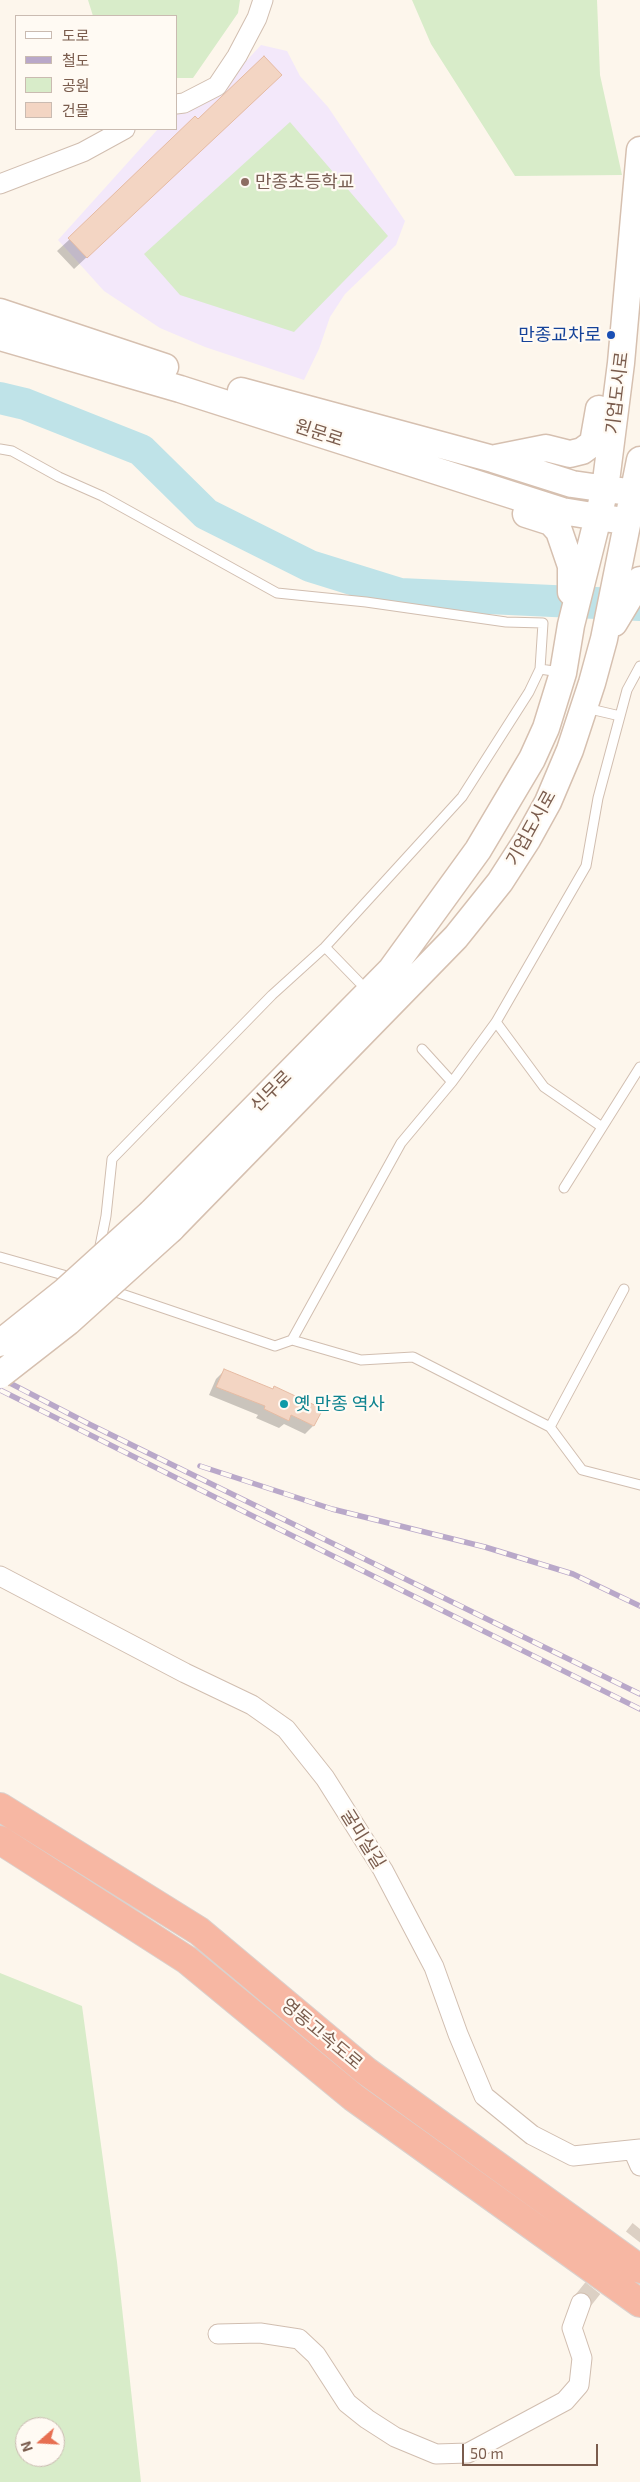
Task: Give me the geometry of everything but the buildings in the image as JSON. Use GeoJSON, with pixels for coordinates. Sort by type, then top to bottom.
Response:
{"type":"FeatureCollection","features":[{"type":"Feature","properties":{"kind":"highway","name":"영동고속도로"},"geometry":{"type":"LineString","coordinates":[[0,1807],[199,1930],[366,2071],[640,2269]]}},
{"type":"Feature","properties":{"kind":"highway","name":"영동고속도로"},"geometry":{"type":"LineString","coordinates":[[0,1840],[186,1960],[353,2097],[640,2303]]}},
{"type":"Feature","properties":{"kind":"main road","name":"기업도시로"},"geometry":{"type":"LineString","coordinates":[[399,979],[515,791],[546,728],[552,671],[571,625],[605,489],[621,363],[640,150]]}},
{"type":"Feature","properties":{"kind":"main road","name":"원문로"},"geometry":{"type":"LineString","coordinates":[[0,312],[223,386],[493,459],[572,484],[637,494]]}},
{"type":"Feature","properties":{"kind":"main road","name":"원문로"},"geometry":{"type":"LineString","coordinates":[[0,337],[180,389],[562,511],[599,518],[630,530]]}},
{"type":"Feature","properties":{"kind":"main road"},"geometry":{"type":"LineString","coordinates":[[493,459],[546,448],[570,454],[582,451],[588,447],[593,443],[603,379],[621,363]]}},
{"type":"Feature","properties":{"kind":"main road"},"geometry":{"type":"LineString","coordinates":[[325,435],[345,454],[551,522],[559,530],[572,566],[571,625]]}},
{"type":"Feature","properties":{"kind":"main road"},"geometry":{"type":"LineString","coordinates":[[604,639],[630,530],[637,494],[640,460]]}},
{"type":"Feature","properties":{"kind":"main road"},"geometry":{"type":"LineString","coordinates":[[604,639],[640,580]]}},
{"type":"Feature","properties":{"kind":"main road","name":"기업도시로"},"geometry":{"type":"LineString","coordinates":[[399,979],[473,916],[527,840],[548,802],[570,750],[604,639]]}},
{"type":"Feature","properties":{"kind":"main road","name":"신무로"},"geometry":{"type":"LineString","coordinates":[[0,1343],[65,1291],[151,1213],[399,979]]}},
{"type":"Feature","properties":{"kind":"main road","name":"신무로"},"geometry":{"type":"LineString","coordinates":[[0,1375],[68,1322],[171,1229],[399,979]]}},
{"type":"Feature","properties":{"kind":"street"},"geometry":{"type":"LineString","coordinates":[[178,104],[184,103],[216,86],[237,56],[257,18],[263,0]]}},
{"type":"Feature","properties":{"kind":"street"},"geometry":{"type":"LineString","coordinates":[[0,184],[83,152],[123,130]]}},
{"type":"Feature","properties":{"kind":"street","name":"굴미실길"},"geometry":{"type":"LineString","coordinates":[[0,1576],[185,1673],[252,1705],[286,1729],[324,1778],[383,1870],[434,1967],[458,2034],[484,2096],[532,2135],[573,2156],[638,2155]]}},
{"type":"Feature","properties":{"kind":"street"},"geometry":{"type":"LineString","coordinates":[[218,2334],[260,2333],[298,2339],[316,2354],[347,2403],[367,2419],[395,2437],[436,2454],[468,2454],[565,2401],[579,2385],[582,2358],[572,2328],[582,2303]]}},
{"type":"Feature","properties":{"kind":"lane"},"geometry":{"type":"LineString","coordinates":[[0,450],[12,451],[59,477],[102,496],[277,593],[366,602],[506,622],[543,623],[552,671],[529,692],[462,797],[325,947],[272,995],[112,1159],[106,1216],[95,1274]]}},
{"type":"Feature","properties":{"kind":"lane"},"geometry":{"type":"LineString","coordinates":[[292,1340],[401,1143],[452,1082],[496,1022],[586,866],[598,798],[627,690],[640,666]]}},
{"type":"Feature","properties":{"kind":"lane"},"geometry":{"type":"LineString","coordinates":[[584,707],[620,716]]}},
{"type":"Feature","properties":{"kind":"lane"},"geometry":{"type":"LineString","coordinates":[[325,947],[359,982]]}},
{"type":"Feature","properties":{"kind":"lane"},"geometry":{"type":"LineString","coordinates":[[496,1022],[544,1087],[602,1127]]}},
{"type":"Feature","properties":{"kind":"lane"},"geometry":{"type":"LineString","coordinates":[[422,1049],[452,1082]]}},
{"type":"Feature","properties":{"kind":"lane"},"geometry":{"type":"LineString","coordinates":[[564,1188],[640,1068]]}},
{"type":"Feature","properties":{"kind":"lane"},"geometry":{"type":"LineString","coordinates":[[0,1257],[62,1273],[275,1346],[292,1340],[361,1360],[412,1357],[550,1427],[582,1470],[640,1485]]}},
{"type":"Feature","properties":{"kind":"lane"},"geometry":{"type":"LineString","coordinates":[[550,1427],[624,1288]]}},
{"type":"Feature","properties":{"kind":"shaded area","name":"만종초등학교"},"geometry":{"type":"Polygon","coordinates":[[[261,45],[287,51],[300,76],[328,107],[405,221],[396,245],[345,294],[330,317],[319,349],[304,380],[205,347],[160,328],[104,291],[58,240],[157,130],[178,130],[178,111],[226,83],[261,45]]]}},
{"type":"Feature","properties":{"kind":"green space"},"geometry":{"type":"Polygon","coordinates":[[[88,0],[240,0],[238,13],[193,78],[178,78],[178,15],[93,15],[88,0]]]}},
{"type":"Feature","properties":{"kind":"green space"},"geometry":{"type":"Polygon","coordinates":[[[412,0],[597,0],[600,75],[622,175],[515,176],[431,44],[412,0]]]}},
{"type":"Feature","properties":{"kind":"green space"},"geometry":{"type":"Polygon","coordinates":[[[290,122],[388,236],[294,332],[180,295],[144,254],[290,122]]]}},
{"type":"Feature","properties":{"kind":"green space"},"geometry":{"type":"Polygon","coordinates":[[[0,1973],[82,2006],[117,2262],[141,2482],[0,2482],[0,1973]]]}},
{"type":"Feature","properties":{"kind":"waterway"},"geometry":{"type":"LineString","coordinates":[[0,398],[25,404],[141,450],[206,514],[310,566],[400,594],[640,605]]}},
{"type":"Feature","properties":{"kind":"tunnel"},"geometry":{"type":"LineString","coordinates":[[581,2303],[640,2229]]}},
{"type":"Feature","properties":{"kind":"railway"},"geometry":{"type":"LineString","coordinates":[[0,1378],[89,1424],[640,1694]]}},
{"type":"Feature","properties":{"kind":"railway"},"geometry":{"type":"LineString","coordinates":[[0,1390],[640,1709]]}},
{"type":"Feature","properties":{"kind":"railway"},"geometry":{"type":"LineString","coordinates":[[200,1466],[332,1509],[485,1547],[573,1574],[640,1606]]}},
{"type":"Feature","properties":{"kind":"place","name":"만종초등학교"},"geometry":{"type":"Point","coordinates":[245,182]}},
{"type":"Feature","properties":{"kind":"place","name":"만종교차로"},"geometry":{"type":"Point","coordinates":[611,335]}},
{"type":"Feature","properties":{"kind":"place","name":"옛 만종 역사"},"geometry":{"type":"Point","coordinates":[284,1404]}}]}
